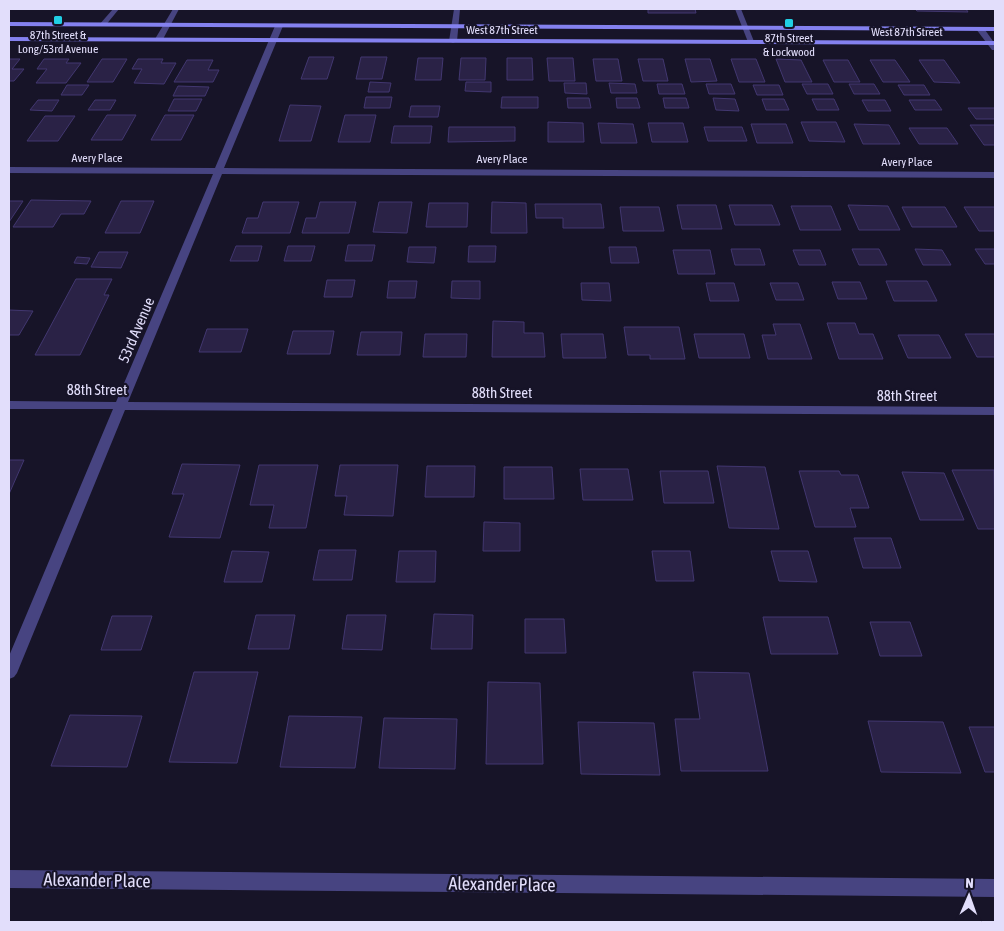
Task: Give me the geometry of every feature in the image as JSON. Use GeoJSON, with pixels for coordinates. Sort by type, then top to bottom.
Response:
{"type":"FeatureCollection","features":[{"type":"Feature","properties":{"kind":"main road","name":"West 87th Street"},"geometry":{"type":"LineString","coordinates":[[9,24],[995,29]]}},
{"type":"Feature","properties":{"kind":"main road","name":"West 87th Street"},"geometry":{"type":"LineString","coordinates":[[9,39],[752,42],[994,45]]}},
{"type":"Feature","properties":{"kind":"street"},"geometry":{"type":"LineString","coordinates":[[103,25],[116,9]]}},
{"type":"Feature","properties":{"kind":"street"},"geometry":{"type":"LineString","coordinates":[[159,40],[176,9]]}},
{"type":"Feature","properties":{"kind":"street"},"geometry":{"type":"LineString","coordinates":[[453,41],[457,9]]}},
{"type":"Feature","properties":{"kind":"street"},"geometry":{"type":"LineString","coordinates":[[738,9],[752,42]]}},
{"type":"Feature","properties":{"kind":"street","name":"53rd Avenue"},"geometry":{"type":"LineString","coordinates":[[9,673],[278,26]]}},
{"type":"Feature","properties":{"kind":"street"},"geometry":{"type":"LineString","coordinates":[[980,29],[994,45]]}},
{"type":"Feature","properties":{"kind":"street","name":"Avery Place"},"geometry":{"type":"LineString","coordinates":[[9,170],[995,175]]}},
{"type":"Feature","properties":{"kind":"street","name":"88th Street"},"geometry":{"type":"LineString","coordinates":[[9,405],[995,412]]}},
{"type":"Feature","properties":{"kind":"street","name":"Alexander Place"},"geometry":{"type":"LineString","coordinates":[[9,879],[995,888]]}},
{"type":"Feature","properties":{"kind":"building"},"geometry":{"type":"Polygon","coordinates":[[[648,9],[695,9],[696,13],[648,13],[648,9]]]}},
{"type":"Feature","properties":{"kind":"building"},"geometry":{"type":"Polygon","coordinates":[[[915,9],[966,9],[968,12],[917,11],[915,9]]]}},
{"type":"Feature","properties":{"kind":"building"},"geometry":{"type":"Polygon","coordinates":[[[309,57],[334,57],[327,79],[301,79],[309,57]]]}},
{"type":"Feature","properties":{"kind":"building"},"geometry":{"type":"Polygon","coordinates":[[[361,57],[387,57],[382,79],[356,79],[361,57]]]}},
{"type":"Feature","properties":{"kind":"building"},"geometry":{"type":"Polygon","coordinates":[[[418,58],[443,58],[441,80],[415,80],[418,58]]]}},
{"type":"Feature","properties":{"kind":"building"},"geometry":{"type":"Polygon","coordinates":[[[461,58],[486,58],[485,80],[459,80],[461,58]]]}},
{"type":"Feature","properties":{"kind":"building"},"geometry":{"type":"Polygon","coordinates":[[[507,58],[532,58],[533,80],[507,80],[507,58]]]}},
{"type":"Feature","properties":{"kind":"building"},"geometry":{"type":"Polygon","coordinates":[[[547,58],[573,58],[575,81],[549,81],[547,58]]]}},
{"type":"Feature","properties":{"kind":"building"},"geometry":{"type":"Polygon","coordinates":[[[9,59],[20,59],[12,69],[24,69],[14,81],[9,81],[9,59]]]}},
{"type":"Feature","properties":{"kind":"building"},"geometry":{"type":"Polygon","coordinates":[[[44,59],[69,59],[66,63],[81,63],[66,83],[36,83],[47,69],[37,69],[44,59]]]}},
{"type":"Feature","properties":{"kind":"building"},"geometry":{"type":"Polygon","coordinates":[[[102,59],[127,59],[113,82],[87,82],[102,59]]]}},
{"type":"Feature","properties":{"kind":"building"},"geometry":{"type":"Polygon","coordinates":[[[138,59],[163,59],[161,63],[176,63],[164,84],[134,83],[142,69],[132,69],[138,59]]]}},
{"type":"Feature","properties":{"kind":"building"},"geometry":{"type":"Polygon","coordinates":[[[593,59],[618,59],[622,81],[596,81],[593,59]]]}},
{"type":"Feature","properties":{"kind":"building"},"geometry":{"type":"Polygon","coordinates":[[[638,59],[663,59],[668,81],[643,81],[638,59]]]}},
{"type":"Feature","properties":{"kind":"building"},"geometry":{"type":"Polygon","coordinates":[[[685,59],[710,59],[717,81],[691,82],[685,59]]]}},
{"type":"Feature","properties":{"kind":"building"},"geometry":{"type":"Polygon","coordinates":[[[731,59],[756,59],[765,82],[739,82],[731,59]]]}},
{"type":"Feature","properties":{"kind":"building"},"geometry":{"type":"Polygon","coordinates":[[[776,59],[801,60],[812,82],[785,82],[776,59]]]}},
{"type":"Feature","properties":{"kind":"building"},"geometry":{"type":"Polygon","coordinates":[[[187,60],[213,60],[208,70],[219,70],[213,82],[174,82],[187,60]]]}},
{"type":"Feature","properties":{"kind":"building"},"geometry":{"type":"Polygon","coordinates":[[[823,60],[848,60],[860,82],[834,82],[823,60]]]}},
{"type":"Feature","properties":{"kind":"building"},"geometry":{"type":"Polygon","coordinates":[[[870,60],[895,60],[910,82],[883,82],[870,60]]]}},
{"type":"Feature","properties":{"kind":"building"},"geometry":{"type":"Polygon","coordinates":[[[919,60],[944,60],[960,83],[934,82],[919,60]]]}},
{"type":"Feature","properties":{"kind":"building"},"geometry":{"type":"Polygon","coordinates":[[[370,82],[391,83],[389,92],[368,92],[370,82]]]}},
{"type":"Feature","properties":{"kind":"building"},"geometry":{"type":"Polygon","coordinates":[[[466,82],[491,82],[491,92],[465,91],[466,82]]]}},
{"type":"Feature","properties":{"kind":"building"},"geometry":{"type":"Polygon","coordinates":[[[564,83],[586,83],[587,94],[565,93],[564,83]]]}},
{"type":"Feature","properties":{"kind":"building"},"geometry":{"type":"Polygon","coordinates":[[[609,83],[635,84],[637,93],[611,93],[609,83]]]}},
{"type":"Feature","properties":{"kind":"building"},"geometry":{"type":"Polygon","coordinates":[[[657,84],[682,84],[685,94],[659,94],[657,84]]]}},
{"type":"Feature","properties":{"kind":"building"},"geometry":{"type":"Polygon","coordinates":[[[706,84],[731,84],[735,94],[709,94],[706,84]]]}},
{"type":"Feature","properties":{"kind":"building"},"geometry":{"type":"Polygon","coordinates":[[[802,84],[828,84],[833,94],[807,94],[802,84]]]}},
{"type":"Feature","properties":{"kind":"building"},"geometry":{"type":"Polygon","coordinates":[[[849,84],[874,84],[880,94],[854,94],[849,84]]]}},
{"type":"Feature","properties":{"kind":"building"},"geometry":{"type":"Polygon","coordinates":[[[67,85],[89,85],[82,95],[61,95],[67,85]]]}},
{"type":"Feature","properties":{"kind":"building"},"geometry":{"type":"Polygon","coordinates":[[[753,85],[779,85],[783,95],[757,95],[753,85]]]}},
{"type":"Feature","properties":{"kind":"building"},"geometry":{"type":"Polygon","coordinates":[[[898,85],[924,85],[930,95],[904,95],[898,85]]]}},
{"type":"Feature","properties":{"kind":"building"},"geometry":{"type":"Polygon","coordinates":[[[178,86],[209,87],[205,96],[173,96],[178,86]]]}},
{"type":"Feature","properties":{"kind":"building"},"geometry":{"type":"Polygon","coordinates":[[[366,97],[392,97],[390,108],[364,108],[366,97]]]}},
{"type":"Feature","properties":{"kind":"building"},"geometry":{"type":"Polygon","coordinates":[[[502,97],[538,97],[538,108],[501,108],[502,97]]]}},
{"type":"Feature","properties":{"kind":"building"},"geometry":{"type":"Polygon","coordinates":[[[567,98],[589,98],[591,108],[568,108],[567,98]]]}},
{"type":"Feature","properties":{"kind":"building"},"geometry":{"type":"Polygon","coordinates":[[[616,98],[637,98],[640,108],[617,108],[616,98]]]}},
{"type":"Feature","properties":{"kind":"building"},"geometry":{"type":"Polygon","coordinates":[[[663,98],[686,98],[689,108],[665,108],[663,98]]]}},
{"type":"Feature","properties":{"kind":"building"},"geometry":{"type":"Polygon","coordinates":[[[713,98],[735,99],[739,111],[716,110],[713,98]]]}},
{"type":"Feature","properties":{"kind":"building"},"geometry":{"type":"Polygon","coordinates":[[[174,99],[202,99],[196,111],[168,111],[174,99]]]}},
{"type":"Feature","properties":{"kind":"building"},"geometry":{"type":"Polygon","coordinates":[[[762,99],[784,99],[789,110],[766,110],[762,99]]]}},
{"type":"Feature","properties":{"kind":"building"},"geometry":{"type":"Polygon","coordinates":[[[812,99],[834,99],[839,110],[817,110],[812,99]]]}},
{"type":"Feature","properties":{"kind":"building"},"geometry":{"type":"Polygon","coordinates":[[[38,100],[59,100],[52,111],[30,110],[38,100]]]}},
{"type":"Feature","properties":{"kind":"building"},"geometry":{"type":"Polygon","coordinates":[[[95,100],[116,100],[110,110],[88,110],[95,100]]]}},
{"type":"Feature","properties":{"kind":"building"},"geometry":{"type":"Polygon","coordinates":[[[862,100],[885,100],[891,111],[868,111],[862,100]]]}},
{"type":"Feature","properties":{"kind":"building"},"geometry":{"type":"Polygon","coordinates":[[[909,100],[935,100],[942,110],[915,110],[909,100]]]}},
{"type":"Feature","properties":{"kind":"building"},"geometry":{"type":"Polygon","coordinates":[[[290,105],[321,106],[311,141],[279,141],[290,105]]]}},
{"type":"Feature","properties":{"kind":"building"},"geometry":{"type":"Polygon","coordinates":[[[411,106],[440,106],[438,117],[409,117],[411,106]]]}},
{"type":"Feature","properties":{"kind":"building"},"geometry":{"type":"Polygon","coordinates":[[[968,108],[995,108],[995,119],[976,119],[968,108]]]}},
{"type":"Feature","properties":{"kind":"building"},"geometry":{"type":"Polygon","coordinates":[[[107,115],[136,115],[122,140],[91,140],[107,115]]]}},
{"type":"Feature","properties":{"kind":"building"},"geometry":{"type":"Polygon","coordinates":[[[165,115],[194,115],[181,140],[151,140],[165,115]]]}},
{"type":"Feature","properties":{"kind":"building"},"geometry":{"type":"Polygon","coordinates":[[[345,115],[376,115],[370,142],[338,142],[345,115]]]}},
{"type":"Feature","properties":{"kind":"building"},"geometry":{"type":"Polygon","coordinates":[[[45,116],[75,116],[58,141],[27,141],[45,116]]]}},
{"type":"Feature","properties":{"kind":"building"},"geometry":{"type":"Polygon","coordinates":[[[548,122],[583,123],[584,142],[548,142],[548,122]]]}},
{"type":"Feature","properties":{"kind":"building"},"geometry":{"type":"Polygon","coordinates":[[[801,122],[836,122],[845,142],[809,141],[801,122]]]}},
{"type":"Feature","properties":{"kind":"building"},"geometry":{"type":"Polygon","coordinates":[[[598,123],[633,124],[637,143],[601,143],[598,123]]]}},
{"type":"Feature","properties":{"kind":"building"},"geometry":{"type":"Polygon","coordinates":[[[648,123],[683,123],[688,142],[652,142],[648,123]]]}},
{"type":"Feature","properties":{"kind":"building"},"geometry":{"type":"Polygon","coordinates":[[[751,124],[786,124],[793,143],[757,143],[751,124]]]}},
{"type":"Feature","properties":{"kind":"building"},"geometry":{"type":"Polygon","coordinates":[[[854,124],[889,125],[900,144],[863,144],[854,124]]]}},
{"type":"Feature","properties":{"kind":"building"},"geometry":{"type":"Polygon","coordinates":[[[970,125],[995,125],[995,145],[984,145],[970,125]]]}},
{"type":"Feature","properties":{"kind":"building"},"geometry":{"type":"Polygon","coordinates":[[[394,126],[432,126],[430,143],[391,143],[394,126]]]}},
{"type":"Feature","properties":{"kind":"building"},"geometry":{"type":"Polygon","coordinates":[[[449,127],[515,127],[515,141],[448,142],[449,127]]]}},
{"type":"Feature","properties":{"kind":"building"},"geometry":{"type":"Polygon","coordinates":[[[704,127],[742,127],[747,141],[708,141],[704,127]]]}},
{"type":"Feature","properties":{"kind":"building"},"geometry":{"type":"Polygon","coordinates":[[[909,128],[947,128],[958,144],[919,144],[909,128]]]}},
{"type":"Feature","properties":{"kind":"building"},"geometry":{"type":"Polygon","coordinates":[[[31,200],[91,201],[84,214],[61,214],[53,227],[13,227],[31,200]]]}},
{"type":"Feature","properties":{"kind":"building"},"geometry":{"type":"Polygon","coordinates":[[[9,201],[23,201],[9,222],[9,201]]]}},
{"type":"Feature","properties":{"kind":"building"},"geometry":{"type":"Polygon","coordinates":[[[121,201],[154,201],[140,233],[105,233],[121,201]]]}},
{"type":"Feature","properties":{"kind":"building"},"geometry":{"type":"Polygon","coordinates":[[[263,202],[299,202],[290,233],[242,233],[247,218],[258,218],[263,202]]]}},
{"type":"Feature","properties":{"kind":"building"},"geometry":{"type":"Polygon","coordinates":[[[320,202],[356,202],[349,233],[302,233],[306,218],[316,218],[320,202]]]}},
{"type":"Feature","properties":{"kind":"building"},"geometry":{"type":"Polygon","coordinates":[[[379,202],[412,202],[407,233],[373,232],[379,202]]]}},
{"type":"Feature","properties":{"kind":"building"},"geometry":{"type":"Polygon","coordinates":[[[492,202],[526,203],[527,233],[491,233],[492,202]]]}},
{"type":"Feature","properties":{"kind":"building"},"geometry":{"type":"Polygon","coordinates":[[[429,203],[468,203],[467,227],[426,227],[429,203]]]}},
{"type":"Feature","properties":{"kind":"building"},"geometry":{"type":"Polygon","coordinates":[[[535,204],[601,204],[604,228],[563,228],[563,218],[536,218],[535,204]]]}},
{"type":"Feature","properties":{"kind":"building"},"geometry":{"type":"Polygon","coordinates":[[[677,205],[716,205],[722,229],[682,229],[677,205]]]}},
{"type":"Feature","properties":{"kind":"building"},"geometry":{"type":"Polygon","coordinates":[[[729,205],[772,205],[780,225],[735,225],[729,205]]]}},
{"type":"Feature","properties":{"kind":"building"},"geometry":{"type":"Polygon","coordinates":[[[848,205],[888,206],[900,230],[859,230],[848,205]]]}},
{"type":"Feature","properties":{"kind":"building"},"geometry":{"type":"Polygon","coordinates":[[[791,206],[831,206],[841,230],[800,230],[791,206]]]}},
{"type":"Feature","properties":{"kind":"building"},"geometry":{"type":"Polygon","coordinates":[[[620,207],[659,207],[664,231],[623,231],[620,207]]]}},
{"type":"Feature","properties":{"kind":"building"},"geometry":{"type":"Polygon","coordinates":[[[902,207],[945,207],[957,227],[912,227],[902,207]]]}},
{"type":"Feature","properties":{"kind":"building"},"geometry":{"type":"Polygon","coordinates":[[[964,207],[995,207],[995,231],[979,231],[964,207]]]}},
{"type":"Feature","properties":{"kind":"building"},"geometry":{"type":"Polygon","coordinates":[[[348,245],[375,245],[372,261],[345,261],[348,245]]]}},
{"type":"Feature","properties":{"kind":"building"},"geometry":{"type":"Polygon","coordinates":[[[236,246],[262,246],[258,261],[230,261],[236,246]]]}},
{"type":"Feature","properties":{"kind":"building"},"geometry":{"type":"Polygon","coordinates":[[[288,246],[315,246],[311,261],[284,261],[288,246]]]}},
{"type":"Feature","properties":{"kind":"building"},"geometry":{"type":"Polygon","coordinates":[[[469,246],[496,246],[495,262],[468,262],[469,246]]]}},
{"type":"Feature","properties":{"kind":"building"},"geometry":{"type":"Polygon","coordinates":[[[409,247],[436,247],[434,263],[407,262],[409,247]]]}},
{"type":"Feature","properties":{"kind":"building"},"geometry":{"type":"Polygon","coordinates":[[[609,247],[636,247],[639,263],[611,263],[609,247]]]}},
{"type":"Feature","properties":{"kind":"building"},"geometry":{"type":"Polygon","coordinates":[[[731,249],[760,249],[765,265],[735,265],[731,249]]]}},
{"type":"Feature","properties":{"kind":"building"},"geometry":{"type":"Polygon","coordinates":[[[852,249],[879,249],[887,265],[859,265],[852,249]]]}},
{"type":"Feature","properties":{"kind":"building"},"geometry":{"type":"Polygon","coordinates":[[[915,249],[942,250],[951,265],[923,265],[915,249]]]}},
{"type":"Feature","properties":{"kind":"building"},"geometry":{"type":"Polygon","coordinates":[[[975,249],[995,249],[995,264],[985,264],[975,249]]]}},
{"type":"Feature","properties":{"kind":"building"},"geometry":{"type":"Polygon","coordinates":[[[673,250],[710,250],[715,274],[678,274],[673,250]]]}},
{"type":"Feature","properties":{"kind":"building"},"geometry":{"type":"Polygon","coordinates":[[[793,250],[820,250],[826,265],[799,265],[793,250]]]}},
{"type":"Feature","properties":{"kind":"building"},"geometry":{"type":"Polygon","coordinates":[[[99,252],[128,252],[121,268],[91,267],[99,252]]]}},
{"type":"Feature","properties":{"kind":"building"},"geometry":{"type":"Polygon","coordinates":[[[77,257],[90,258],[87,264],[74,263],[77,257]]]}},
{"type":"Feature","properties":{"kind":"building"},"geometry":{"type":"Polygon","coordinates":[[[76,279],[112,279],[104,295],[109,295],[80,355],[35,355],[76,279]]]}},
{"type":"Feature","properties":{"kind":"building"},"geometry":{"type":"Polygon","coordinates":[[[327,280],[355,280],[352,297],[324,297],[327,280]]]}},
{"type":"Feature","properties":{"kind":"building"},"geometry":{"type":"Polygon","coordinates":[[[389,281],[417,281],[415,298],[387,298],[389,281]]]}},
{"type":"Feature","properties":{"kind":"building"},"geometry":{"type":"Polygon","coordinates":[[[452,281],[480,281],[480,299],[451,298],[452,281]]]}},
{"type":"Feature","properties":{"kind":"building"},"geometry":{"type":"Polygon","coordinates":[[[886,281],[927,281],[937,301],[894,301],[886,281]]]}},
{"type":"Feature","properties":{"kind":"building"},"geometry":{"type":"Polygon","coordinates":[[[832,282],[860,282],[867,299],[838,299],[832,282]]]}},
{"type":"Feature","properties":{"kind":"building"},"geometry":{"type":"Polygon","coordinates":[[[581,283],[609,283],[611,301],[582,300],[581,283]]]}},
{"type":"Feature","properties":{"kind":"building"},"geometry":{"type":"Polygon","coordinates":[[[706,283],[734,283],[739,301],[710,301],[706,283]]]}},
{"type":"Feature","properties":{"kind":"building"},"geometry":{"type":"Polygon","coordinates":[[[770,283],[798,283],[804,300],[776,300],[770,283]]]}},
{"type":"Feature","properties":{"kind":"building"},"geometry":{"type":"Polygon","coordinates":[[[9,310],[33,311],[19,335],[9,335],[9,310]]]}},
{"type":"Feature","properties":{"kind":"building"},"geometry":{"type":"Polygon","coordinates":[[[493,321],[524,322],[524,333],[543,333],[545,357],[492,357],[493,321]]]}},
{"type":"Feature","properties":{"kind":"building"},"geometry":{"type":"Polygon","coordinates":[[[827,323],[855,323],[859,334],[873,334],[883,359],[839,359],[827,323]]]}},
{"type":"Feature","properties":{"kind":"building"},"geometry":{"type":"Polygon","coordinates":[[[773,324],[800,324],[812,359],[768,359],[762,335],[776,335],[773,324]]]}},
{"type":"Feature","properties":{"kind":"building"},"geometry":{"type":"Polygon","coordinates":[[[624,327],[679,327],[685,359],[650,359],[650,355],[628,355],[624,327]]]}},
{"type":"Feature","properties":{"kind":"building"},"geometry":{"type":"Polygon","coordinates":[[[207,329],[248,329],[241,352],[199,352],[207,329]]]}},
{"type":"Feature","properties":{"kind":"building"},"geometry":{"type":"Polygon","coordinates":[[[293,331],[334,331],[330,354],[287,354],[293,331]]]}},
{"type":"Feature","properties":{"kind":"building"},"geometry":{"type":"Polygon","coordinates":[[[361,332],[402,332],[400,355],[357,355],[361,332]]]}},
{"type":"Feature","properties":{"kind":"building"},"geometry":{"type":"Polygon","coordinates":[[[425,334],[467,334],[466,357],[423,357],[425,334]]]}},
{"type":"Feature","properties":{"kind":"building"},"geometry":{"type":"Polygon","coordinates":[[[561,334],[603,334],[606,358],[563,358],[561,334]]]}},
{"type":"Feature","properties":{"kind":"building"},"geometry":{"type":"Polygon","coordinates":[[[694,334],[744,334],[750,358],[699,358],[694,334]]]}},
{"type":"Feature","properties":{"kind":"building"},"geometry":{"type":"Polygon","coordinates":[[[965,334],[995,334],[995,357],[977,357],[965,334]]]}},
{"type":"Feature","properties":{"kind":"building"},"geometry":{"type":"Polygon","coordinates":[[[898,335],[939,335],[951,358],[908,358],[898,335]]]}},
{"type":"Feature","properties":{"kind":"building"},"geometry":{"type":"Polygon","coordinates":[[[9,460],[24,460],[9,494],[9,460]]]}},
{"type":"Feature","properties":{"kind":"building"},"geometry":{"type":"Polygon","coordinates":[[[182,464],[240,465],[220,538],[169,537],[184,494],[172,494],[182,464]]]}},
{"type":"Feature","properties":{"kind":"building"},"geometry":{"type":"Polygon","coordinates":[[[259,465],[318,465],[306,528],[269,528],[274,505],[250,505],[259,465]]]}},
{"type":"Feature","properties":{"kind":"building"},"geometry":{"type":"Polygon","coordinates":[[[340,465],[398,465],[393,516],[344,515],[347,496],[335,496],[340,465]]]}},
{"type":"Feature","properties":{"kind":"building"},"geometry":{"type":"Polygon","coordinates":[[[427,466],[475,466],[474,497],[425,497],[427,466]]]}},
{"type":"Feature","properties":{"kind":"building"},"geometry":{"type":"Polygon","coordinates":[[[717,466],[765,467],[779,529],[729,528],[717,466]]]}},
{"type":"Feature","properties":{"kind":"building"},"geometry":{"type":"Polygon","coordinates":[[[504,467],[552,467],[554,499],[504,499],[504,467]]]}},
{"type":"Feature","properties":{"kind":"building"},"geometry":{"type":"Polygon","coordinates":[[[580,469],[628,469],[633,500],[583,500],[580,469]]]}},
{"type":"Feature","properties":{"kind":"building"},"geometry":{"type":"Polygon","coordinates":[[[952,470],[994,470],[995,529],[978,529],[952,470]]]}},
{"type":"Feature","properties":{"kind":"building"},"geometry":{"type":"Polygon","coordinates":[[[660,471],[708,471],[714,503],[664,503],[660,471]]]}},
{"type":"Feature","properties":{"kind":"building"},"geometry":{"type":"Polygon","coordinates":[[[799,471],[839,471],[841,475],[858,475],[869,508],[850,508],[856,527],[815,527],[799,471]]]}},
{"type":"Feature","properties":{"kind":"building"},"geometry":{"type":"Polygon","coordinates":[[[902,472],[944,473],[964,520],[920,520],[902,472]]]}},
{"type":"Feature","properties":{"kind":"building"},"geometry":{"type":"Polygon","coordinates":[[[484,522],[520,523],[520,551],[483,551],[484,522]]]}},
{"type":"Feature","properties":{"kind":"building"},"geometry":{"type":"Polygon","coordinates":[[[854,538],[891,538],[901,568],[863,568],[854,538]]]}},
{"type":"Feature","properties":{"kind":"building"},"geometry":{"type":"Polygon","coordinates":[[[319,550],[356,550],[352,580],[313,580],[319,550]]]}},
{"type":"Feature","properties":{"kind":"building"},"geometry":{"type":"Polygon","coordinates":[[[232,551],[269,552],[262,582],[224,582],[232,551]]]}},
{"type":"Feature","properties":{"kind":"building"},"geometry":{"type":"Polygon","coordinates":[[[399,551],[436,551],[435,582],[396,582],[399,551]]]}},
{"type":"Feature","properties":{"kind":"building"},"geometry":{"type":"Polygon","coordinates":[[[652,551],[690,551],[694,581],[656,581],[652,551]]]}},
{"type":"Feature","properties":{"kind":"building"},"geometry":{"type":"Polygon","coordinates":[[[771,551],[808,551],[817,582],[779,581],[771,551]]]}},
{"type":"Feature","properties":{"kind":"building"},"geometry":{"type":"Polygon","coordinates":[[[434,614],[473,615],[472,649],[431,649],[434,614]]]}},
{"type":"Feature","properties":{"kind":"building"},"geometry":{"type":"Polygon","coordinates":[[[256,615],[295,615],[289,649],[248,649],[256,615]]]}},
{"type":"Feature","properties":{"kind":"building"},"geometry":{"type":"Polygon","coordinates":[[[347,615],[386,615],[382,650],[342,649],[347,615]]]}},
{"type":"Feature","properties":{"kind":"building"},"geometry":{"type":"Polygon","coordinates":[[[112,616],[152,616],[141,650],[101,650],[112,616]]]}},
{"type":"Feature","properties":{"kind":"building"},"geometry":{"type":"Polygon","coordinates":[[[763,617],[828,617],[838,654],[771,654],[763,617]]]}},
{"type":"Feature","properties":{"kind":"building"},"geometry":{"type":"Polygon","coordinates":[[[525,619],[564,619],[566,653],[525,653],[525,619]]]}},
{"type":"Feature","properties":{"kind":"building"},"geometry":{"type":"Polygon","coordinates":[[[870,622],[910,622],[922,656],[880,656],[870,622]]]}},
{"type":"Feature","properties":{"kind":"building"},"geometry":{"type":"Polygon","coordinates":[[[194,672],[258,672],[237,763],[169,762],[194,672]]]}},
{"type":"Feature","properties":{"kind":"building"},"geometry":{"type":"Polygon","coordinates":[[[693,672],[749,673],[768,771],[681,771],[675,719],[700,719],[693,672]]]}},
{"type":"Feature","properties":{"kind":"building"},"geometry":{"type":"Polygon","coordinates":[[[488,682],[540,683],[543,764],[486,764],[488,682]]]}},
{"type":"Feature","properties":{"kind":"building"},"geometry":{"type":"Polygon","coordinates":[[[70,715],[142,716],[127,767],[51,766],[70,715]]]}},
{"type":"Feature","properties":{"kind":"building"},"geometry":{"type":"Polygon","coordinates":[[[289,716],[362,717],[355,768],[280,767],[289,716]]]}},
{"type":"Feature","properties":{"kind":"building"},"geometry":{"type":"Polygon","coordinates":[[[384,718],[457,719],[455,769],[379,768],[384,718]]]}},
{"type":"Feature","properties":{"kind":"building"},"geometry":{"type":"Polygon","coordinates":[[[868,721],[943,722],[961,773],[881,772],[868,721]]]}},
{"type":"Feature","properties":{"kind":"building"},"geometry":{"type":"Polygon","coordinates":[[[578,722],[654,723],[660,775],[581,774],[578,722]]]}},
{"type":"Feature","properties":{"kind":"building"},"geometry":{"type":"Polygon","coordinates":[[[969,727],[995,727],[995,772],[985,772],[969,727]]]}},
{"type":"Feature","properties":{"kind":"place","name":"87th Street & Long/53rd Avenue"},"geometry":{"type":"Point","coordinates":[58,20]}},
{"type":"Feature","properties":{"kind":"place","name":"87th Street & Lockwood"},"geometry":{"type":"Point","coordinates":[789,23]}}]}
